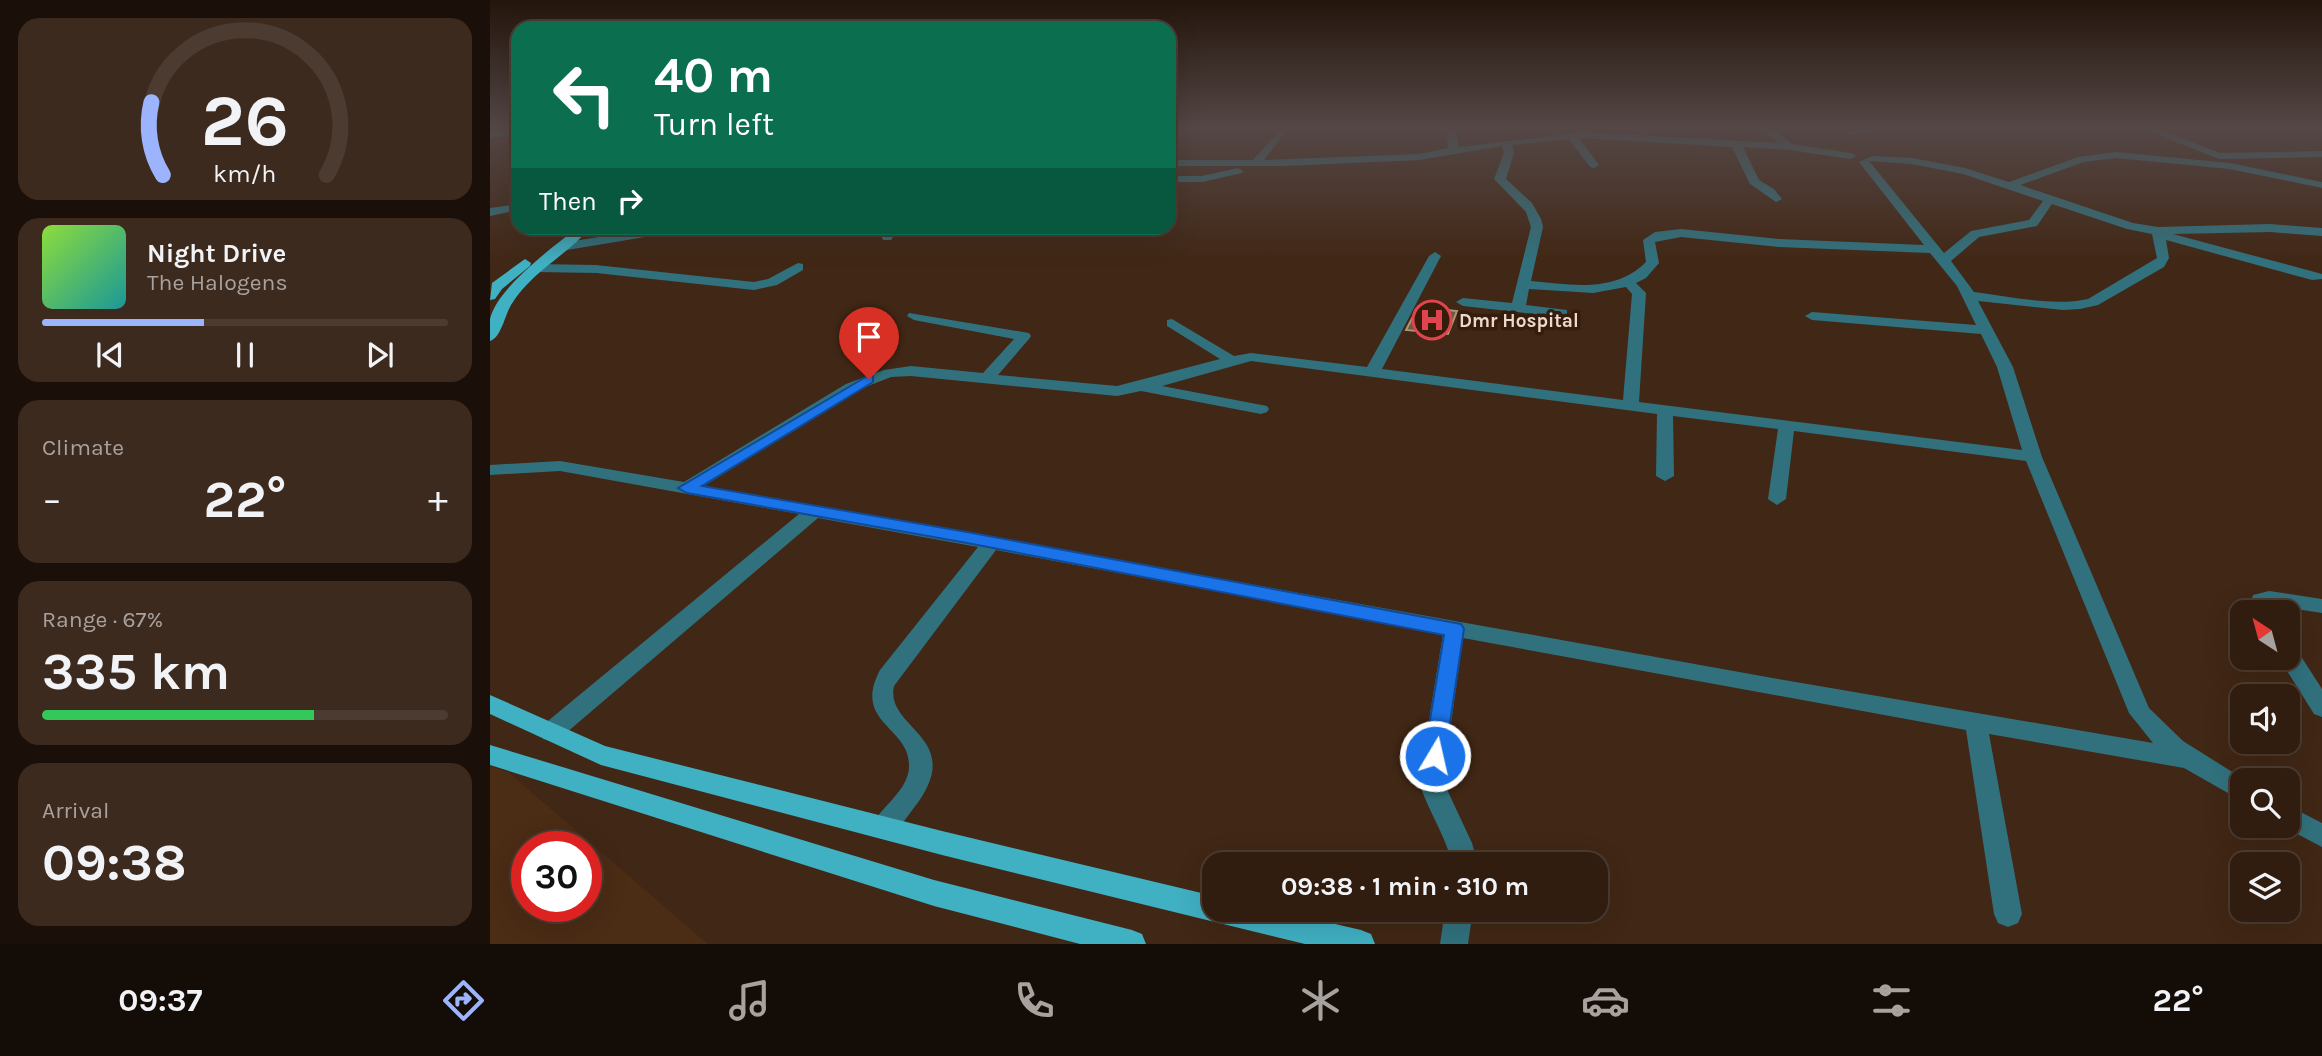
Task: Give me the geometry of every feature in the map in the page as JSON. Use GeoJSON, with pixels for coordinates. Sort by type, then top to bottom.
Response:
{"type":"FeatureCollection","features":[{"type":"Feature","properties":{"kind":"main road"},"geometry":{"type":"LineString","coordinates":[[490,296],[497,286],[559,235]]}},
{"type":"Feature","properties":{"kind":"main road"},"geometry":{"type":"LineString","coordinates":[[490,337],[499,312],[511,291],[576,235]]}},
{"type":"Feature","properties":{"kind":"main road"},"geometry":{"type":"LineString","coordinates":[[490,704],[601,755],[1202,906]]}},
{"type":"Feature","properties":{"kind":"main road"},"geometry":{"type":"LineString","coordinates":[[490,755],[934,893],[1132,944]]}},
{"type":"Feature","properties":{"kind":"main road"},"geometry":{"type":"LineString","coordinates":[[1270,922],[1361,944]]}},
{"type":"Feature","properties":{"kind":"street"},"geometry":{"type":"LineString","coordinates":[[1176,179],[1202,179],[1236,172]]}},
{"type":"Feature","properties":{"kind":"street"},"geometry":{"type":"LineString","coordinates":[[1258,172],[1273,173]]}},
{"type":"Feature","properties":{"kind":"street"},"geometry":{"type":"LineString","coordinates":[[1502,172],[1500,179],[1531,206],[1536,217],[1537,227],[1518,309]]}},
{"type":"Feature","properties":{"kind":"street"},"geometry":{"type":"LineString","coordinates":[[1749,172],[1754,183],[1770,191],[1776,199]]}},
{"type":"Feature","properties":{"kind":"street"},"geometry":{"type":"LineString","coordinates":[[1874,172],[1969,296],[2005,367],[2034,457],[2140,713],[2156,733],[2185,758],[2230,784]]}},
{"type":"Feature","properties":{"kind":"street"},"geometry":{"type":"LineString","coordinates":[[1961,172],[2132,226],[2317,276]]}},
{"type":"Feature","properties":{"kind":"street"},"geometry":{"type":"LineString","coordinates":[[2008,186],[2046,172]]}},
{"type":"Feature","properties":{"kind":"street"},"geometry":{"type":"LineString","coordinates":[[2259,172],[2322,185]]}},
{"type":"Feature","properties":{"kind":"street"},"geometry":{"type":"LineString","coordinates":[[1524,284],[1591,289],[1628,282],[1647,271],[1653,263],[1649,240],[1668,233],[1939,255],[1975,234],[2033,223],[2049,200]]}},
{"type":"Feature","properties":{"kind":"street"},"geometry":{"type":"LineString","coordinates":[[490,210],[511,207]]}},
{"type":"Feature","properties":{"kind":"street"},"geometry":{"type":"LineString","coordinates":[[2158,233],[2270,228],[2322,232]]}},
{"type":"Feature","properties":{"kind":"street"},"geometry":{"type":"LineString","coordinates":[[1969,296],[2063,306],[2092,302],[2159,264],[2163,258],[2158,233]]}},
{"type":"Feature","properties":{"kind":"street"},"geometry":{"type":"LineString","coordinates":[[561,247],[633,235]]}},
{"type":"Feature","properties":{"kind":"street"},"geometry":{"type":"LineString","coordinates":[[1373,370],[1435,257]]}},
{"type":"Feature","properties":{"kind":"street"},"geometry":{"type":"LineString","coordinates":[[536,268],[596,269],[754,286],[772,282],[798,267]]}},
{"type":"Feature","properties":{"kind":"street"},"geometry":{"type":"LineString","coordinates":[[1628,282],[1639,293],[1631,404]]}},
{"type":"Feature","properties":{"kind":"street"},"geometry":{"type":"LineString","coordinates":[[1463,302],[1562,313]]}},
{"type":"Feature","properties":{"kind":"street"},"geometry":{"type":"LineString","coordinates":[[914,316],[1024,335],[987,378]]}},
{"type":"Feature","properties":{"kind":"street"},"geometry":{"type":"LineString","coordinates":[[1812,316],[1986,330]]}},
{"type":"Feature","properties":{"kind":"street"},"geometry":{"type":"LineString","coordinates":[[1172,323],[1231,360]]}},
{"type":"Feature","properties":{"kind":"street"},"geometry":{"type":"LineString","coordinates":[[687,488],[869,379],[911,371],[1117,391],[1143,388],[1231,360],[1269,357],[2034,457]]}},
{"type":"Feature","properties":{"kind":"street"},"geometry":{"type":"LineString","coordinates":[[1143,388],[1261,410]]}},
{"type":"Feature","properties":{"kind":"street"},"geometry":{"type":"LineString","coordinates":[[1665,408],[1665,476]]}},
{"type":"Feature","properties":{"kind":"street"},"geometry":{"type":"LineString","coordinates":[[1777,499],[1787,424]]}},
{"type":"Feature","properties":{"kind":"street"},"geometry":{"type":"LineString","coordinates":[[490,470],[560,466],[816,510],[1976,723],[2185,758]]}},
{"type":"Feature","properties":{"kind":"street"},"geometry":{"type":"LineString","coordinates":[[551,732],[816,510]]}},
{"type":"Feature","properties":{"kind":"street"},"geometry":{"type":"LineString","coordinates":[[883,828],[919,780],[922,765],[919,751],[885,706],[881,691],[888,676],[992,542]]}},
{"type":"Feature","properties":{"kind":"street"},"geometry":{"type":"LineString","coordinates":[[2260,600],[2282,600]]}},
{"type":"Feature","properties":{"kind":"street"},"geometry":{"type":"LineString","coordinates":[[2300,603],[2322,606]]}},
{"type":"Feature","properties":{"kind":"street"},"geometry":{"type":"LineString","coordinates":[[1454,629],[1431,781],[1434,795],[1462,852]]}},
{"type":"Feature","properties":{"kind":"street"},"geometry":{"type":"LineString","coordinates":[[2299,670],[2320,701]]}},
{"type":"Feature","properties":{"kind":"street"},"geometry":{"type":"LineString","coordinates":[[1976,723],[2008,914]]}},
{"type":"Feature","properties":{"kind":"street"},"geometry":{"type":"LineString","coordinates":[[2300,823],[2322,836]]}},
{"type":"Feature","properties":{"kind":"street"},"geometry":{"type":"LineString","coordinates":[[1454,944],[1457,922]]}},
{"type":"Feature","properties":{"kind":"shaded area"},"geometry":{"type":"Polygon","coordinates":[[[490,766],[508,772],[577,831],[511,831],[511,922],[602,922],[602,853],[708,944],[490,944],[490,766]]]}},
{"type":"Feature","properties":{"kind":"building"},"geometry":{"type":"Polygon","coordinates":[[[1418,307],[1457,311],[1448,334],[1406,330],[1418,307]]]}},
{"type":"Feature","properties":{"kind":"place","name":"Dmr Hospital"},"geometry":{"type":"Point","coordinates":[1432,320]}},
{"type":"Feature","properties":{"kind":"route"},"geometry":{"type":"LineString","coordinates":[[869,379],[687,488],[967,537],[1454,629],[1435,756]]}}]}
